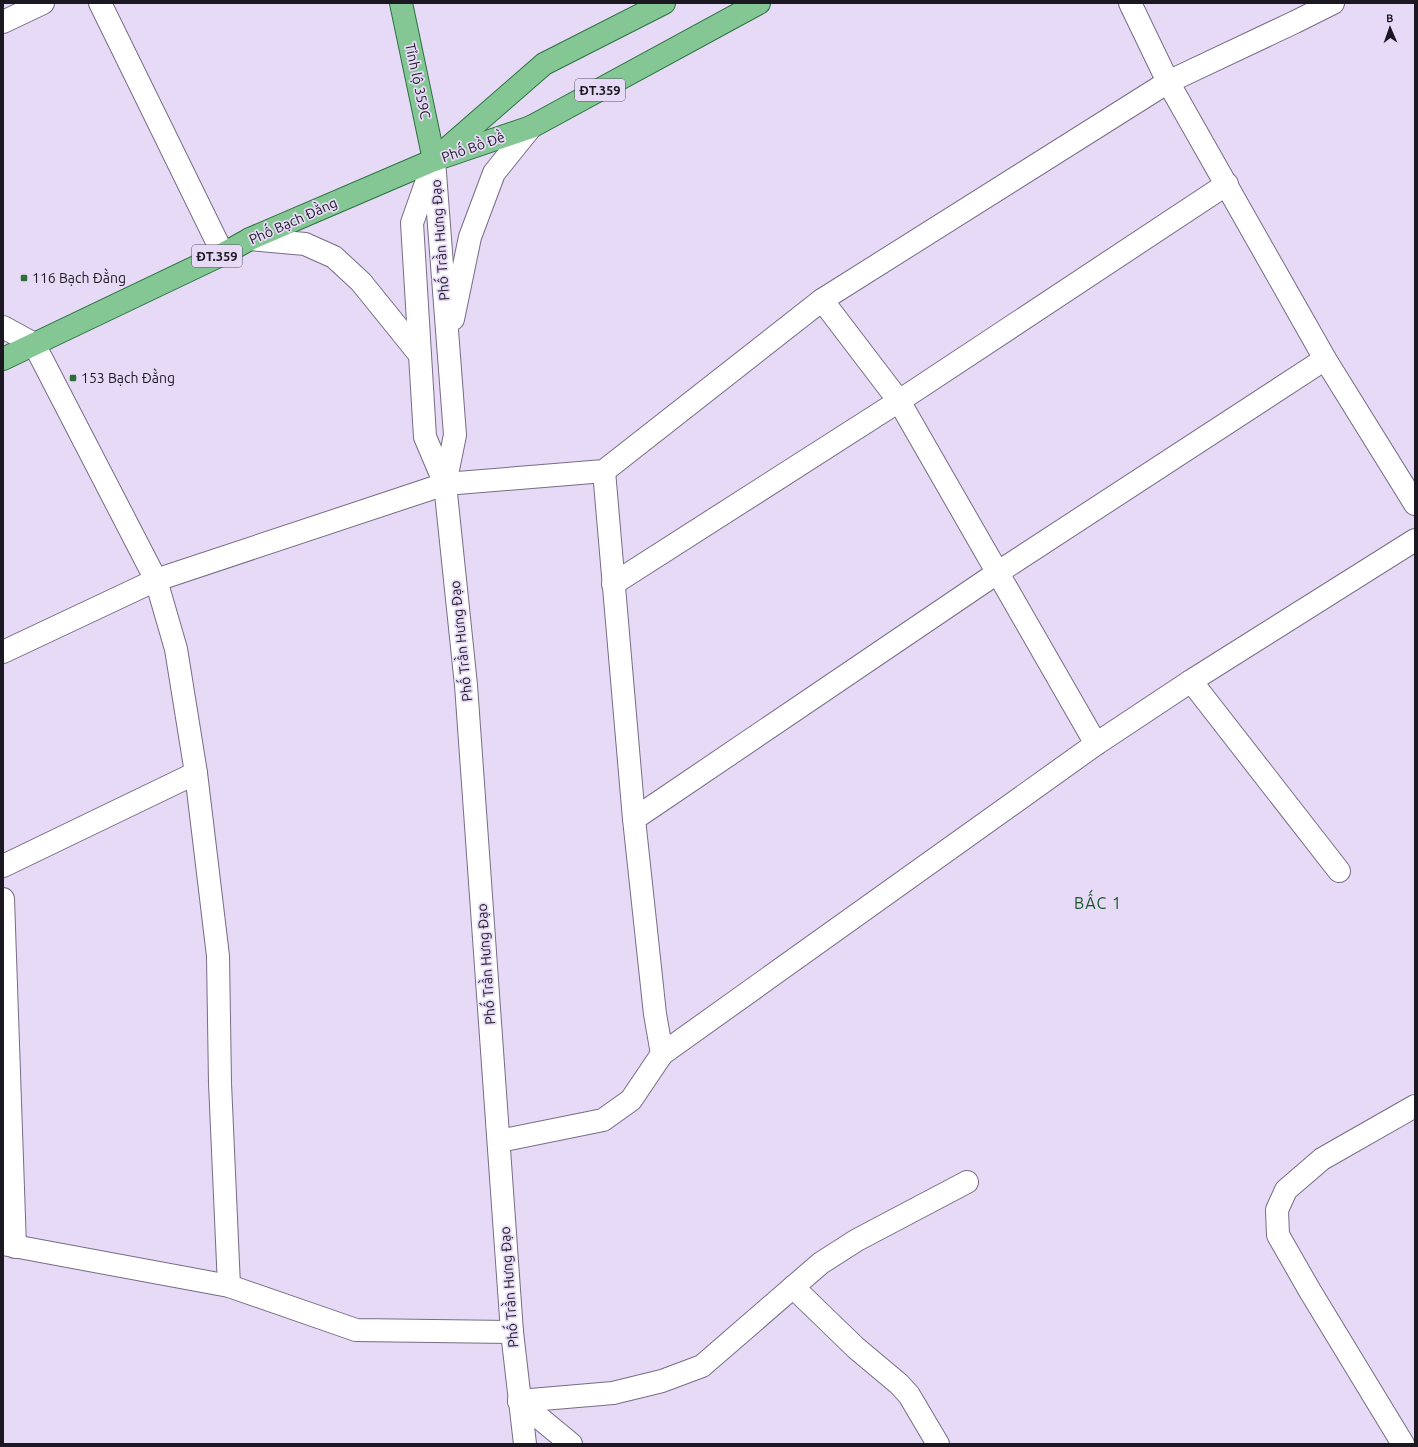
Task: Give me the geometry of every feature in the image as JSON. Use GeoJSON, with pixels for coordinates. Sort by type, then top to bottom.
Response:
{"type":"FeatureCollection","features":[{"type":"Feature","properties":{"kind":"main road","name":"Tỉnh lộ 359C"},"geometry":{"type":"LineString","coordinates":[[401,3],[434,160]]}},
{"type":"Feature","properties":{"kind":"main road","name":"Phố Bồ Đề"},"geometry":{"type":"LineString","coordinates":[[434,160],[544,64],[664,3]]}},
{"type":"Feature","properties":{"kind":"main road","name":"Phố Bồ Đề"},"geometry":{"type":"LineString","coordinates":[[434,160],[531,127],[759,3]]}},
{"type":"Feature","properties":{"kind":"main road","name":"Phố Bạch Đằng"},"geometry":{"type":"LineString","coordinates":[[3,359],[223,254],[250,239],[434,160]]}},
{"type":"Feature","properties":{"kind":"street"},"geometry":{"type":"LineString","coordinates":[[3,22],[43,3]]}},
{"type":"Feature","properties":{"kind":"street"},"geometry":{"type":"LineString","coordinates":[[100,3],[223,254]]}},
{"type":"Feature","properties":{"kind":"street"},"geometry":{"type":"LineString","coordinates":[[1130,3],[1168,82],[1325,359],[1415,504]]}},
{"type":"Feature","properties":{"kind":"street"},"geometry":{"type":"LineString","coordinates":[[3,652],[156,580],[445,484],[604,471],[822,300],[1168,82],[1333,3]]}},
{"type":"Feature","properties":{"kind":"street"},"geometry":{"type":"LineString","coordinates":[[448,344],[470,237],[494,173],[531,127]]}},
{"type":"Feature","properties":{"kind":"street","name":"Phố Trần Hưng Đạo"},"geometry":{"type":"LineString","coordinates":[[434,160],[455,435],[445,484]]}},
{"type":"Feature","properties":{"kind":"street","name":"Phố Trần Hưng Đạo"},"geometry":{"type":"LineString","coordinates":[[434,160],[412,223],[425,437],[445,484],[466,685],[512,1332],[525,1444]]}},
{"type":"Feature","properties":{"kind":"street"},"geometry":{"type":"LineString","coordinates":[[613,584],[899,401],[1227,184]]}},
{"type":"Feature","properties":{"kind":"street"},"geometry":{"type":"LineString","coordinates":[[250,239],[305,244],[334,257],[361,282],[420,355]]}},
{"type":"Feature","properties":{"kind":"street"},"geometry":{"type":"LineString","coordinates":[[822,300],[899,401],[1096,744]]}},
{"type":"Feature","properties":{"kind":"street"},"geometry":{"type":"LineString","coordinates":[[3,327],[34,344],[156,580],[176,649],[196,773],[218,956],[220,1083],[229,1286]]}},
{"type":"Feature","properties":{"kind":"street"},"geometry":{"type":"LineString","coordinates":[[634,819],[997,573],[1325,359]]}},
{"type":"Feature","properties":{"kind":"street"},"geometry":{"type":"LineString","coordinates":[[604,471],[634,819],[655,1014],[662,1054]]}},
{"type":"Feature","properties":{"kind":"street"},"geometry":{"type":"LineString","coordinates":[[499,1141],[603,1120],[631,1100],[662,1054],[1096,744],[1190,681],[1415,540]]}},
{"type":"Feature","properties":{"kind":"street"},"geometry":{"type":"LineString","coordinates":[[1190,681],[1339,871]]}},
{"type":"Feature","properties":{"kind":"street"},"geometry":{"type":"LineString","coordinates":[[3,866],[196,773]]}},
{"type":"Feature","properties":{"kind":"street"},"geometry":{"type":"LineString","coordinates":[[3,899],[9,1246],[229,1286],[356,1330],[512,1332]]}},
{"type":"Feature","properties":{"kind":"street"},"geometry":{"type":"LineString","coordinates":[[1403,1444],[1310,1291],[1278,1235],[1277,1210],[1286,1190],[1322,1160],[1415,1106]]}},
{"type":"Feature","properties":{"kind":"street"},"geometry":{"type":"LineString","coordinates":[[519,1401],[613,1393],[662,1381],[702,1366],[821,1263],[857,1240],[967,1182]]}},
{"type":"Feature","properties":{"kind":"street"},"geometry":{"type":"LineString","coordinates":[[792,1287],[856,1348],[899,1384],[909,1395],[938,1444]]}},
{"type":"Feature","properties":{"kind":"street"},"geometry":{"type":"LineString","coordinates":[[519,1401],[571,1444]]}},
{"type":"Feature","properties":{"kind":"place","name":"116 Bạch Đằng"},"geometry":{"type":"Point","coordinates":[24,278]}},
{"type":"Feature","properties":{"kind":"place","name":"153 Bạch Đằng"},"geometry":{"type":"Point","coordinates":[73,378]}},
{"type":"Feature","properties":{"kind":"district","name":"BẤC 1"},"geometry":{"type":"Point","coordinates":[1098,903]}}]}
